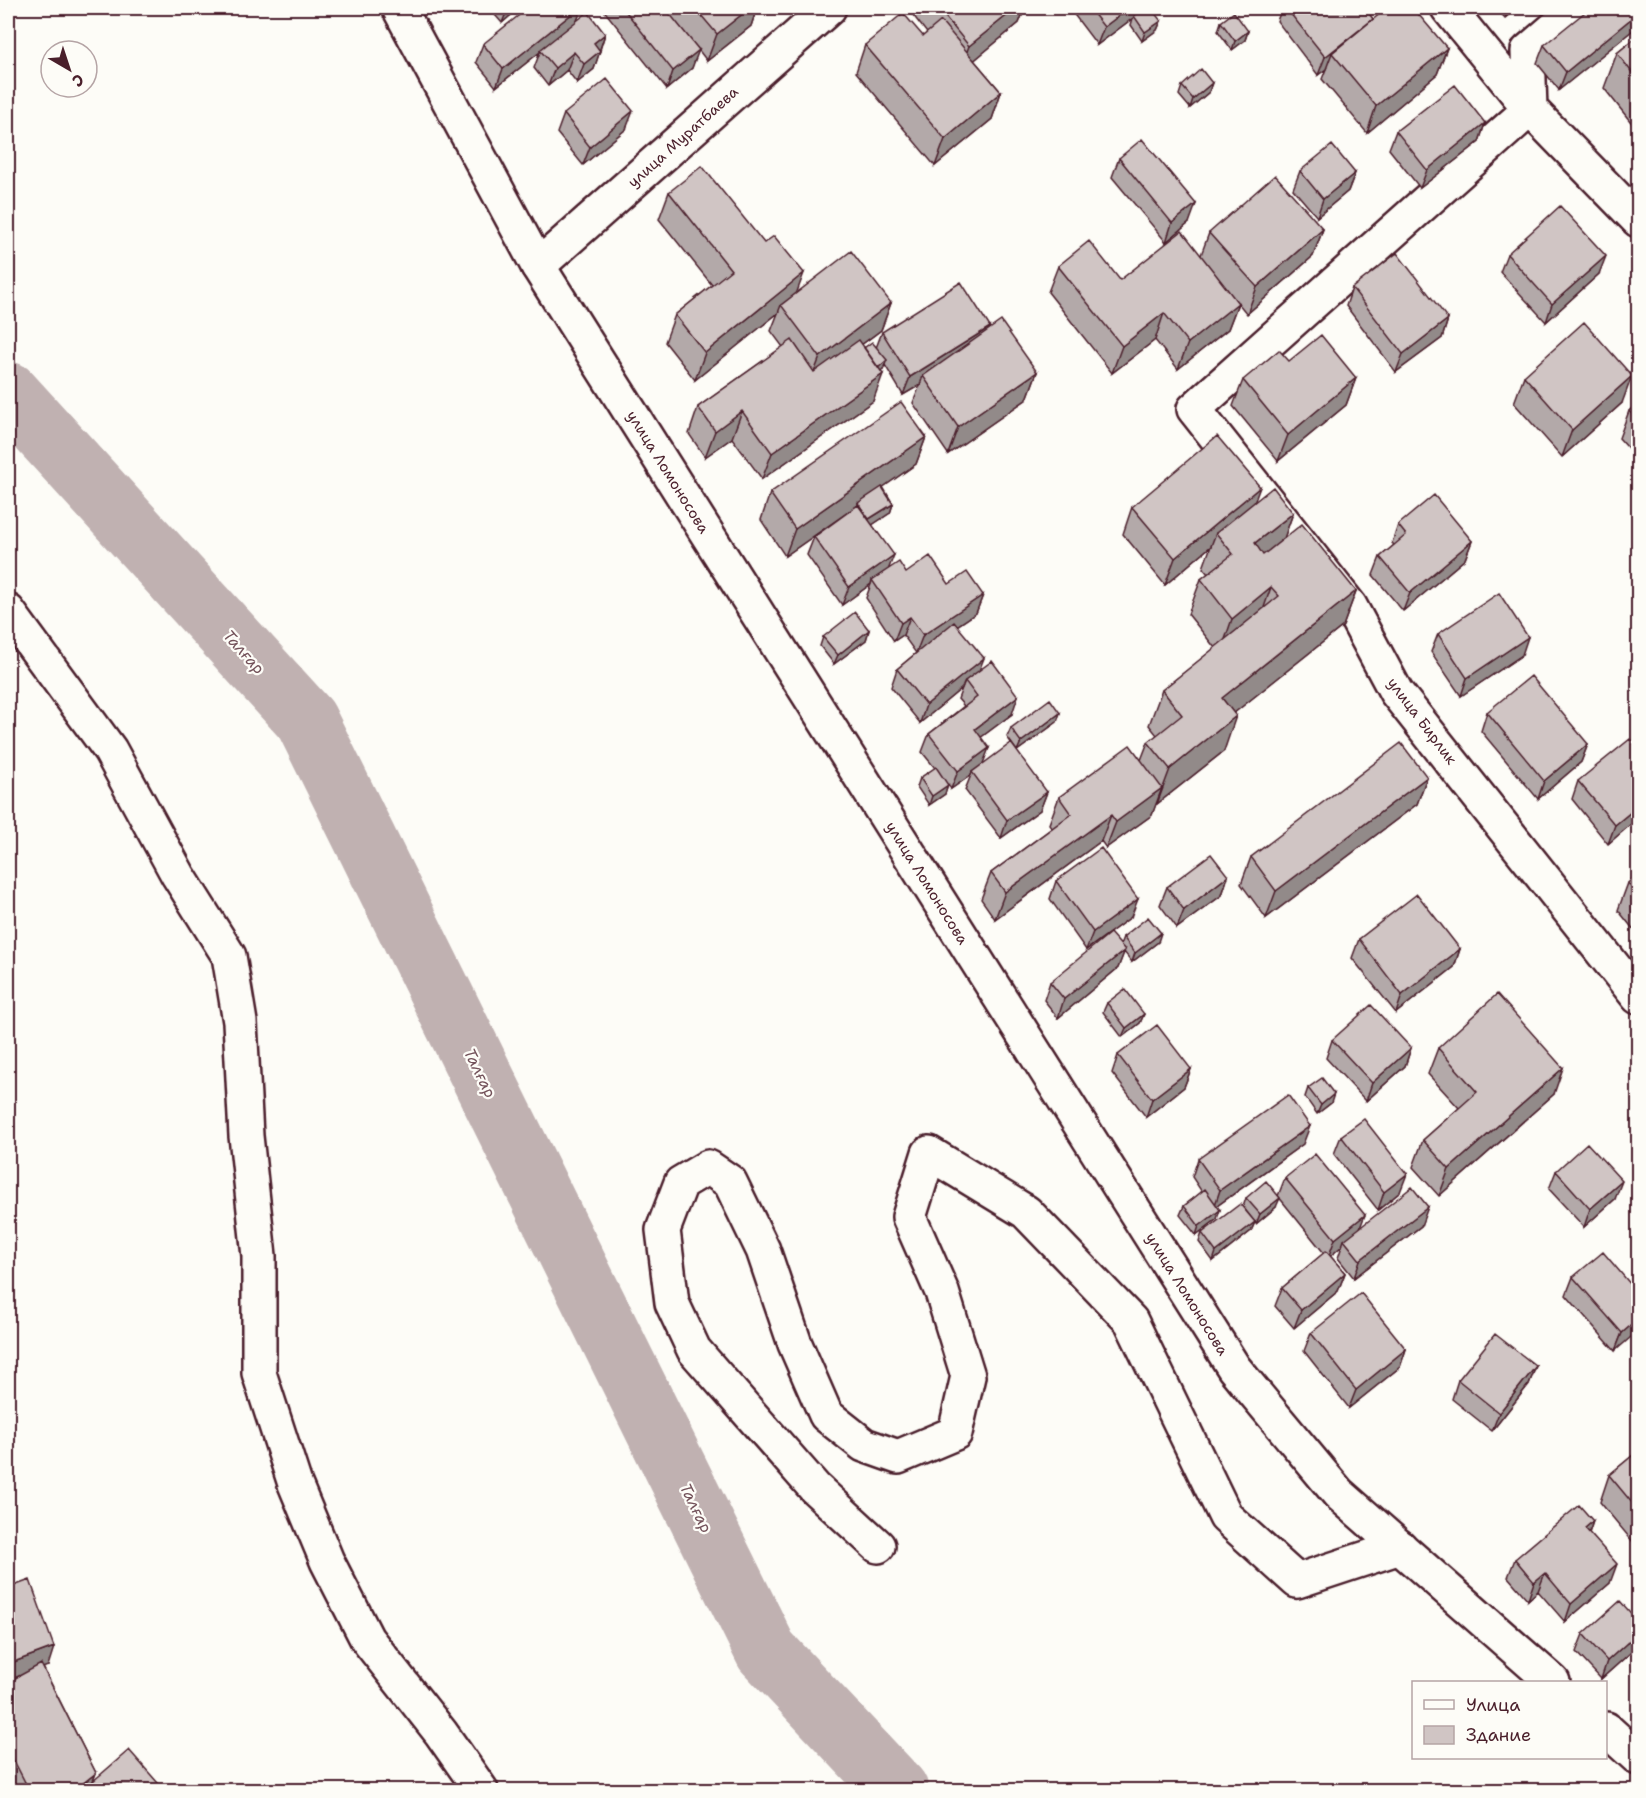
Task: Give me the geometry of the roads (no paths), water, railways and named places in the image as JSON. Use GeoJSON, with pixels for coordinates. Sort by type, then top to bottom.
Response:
{"type":"FeatureCollection","features":[{"type":"Feature","properties":{"kind":"street","name":"улица Ломоносова"},"geometry":{"type":"LineString","coordinates":[[399,8],[538,266],[1234,1368],[1338,1493],[1551,1681]]}},
{"type":"Feature","properties":{"kind":"street","name":"улица Муратбаева"},"geometry":{"type":"LineString","coordinates":[[538,266],[829,8]]}},
{"type":"Feature","properties":{"kind":"street"},"geometry":{"type":"LineString","coordinates":[[1448,8],[1530,109],[1638,220]]}},
{"type":"Feature","properties":{"kind":"street"},"geometry":{"type":"LineString","coordinates":[[1530,109],[1528,51],[1578,8]]}},
{"type":"Feature","properties":{"kind":"street","name":"улица Бирлик"},"geometry":{"type":"LineString","coordinates":[[1530,109],[1194,409],[1350,606],[1396,692],[1638,997]]}},
{"type":"Feature","properties":{"kind":"street"},"geometry":{"type":"LineString","coordinates":[[8,611],[110,750],[178,875],[229,956],[240,1022],[246,1136],[259,1256],[259,1373],[295,1484],[327,1561],[367,1639],[441,1733],[482,1791]]}},
{"type":"Feature","properties":{"kind":"street"},"geometry":{"type":"LineString","coordinates":[[878,1546],[815,1488],[694,1350],[672,1303],[663,1230],[681,1183],[708,1167],[730,1182],[763,1250],[795,1344],[826,1415],[864,1445],[898,1457],[955,1433],[968,1376],[942,1292],[909,1217],[929,1153],[1026,1212],[1131,1321],[1226,1517],[1297,1581],[1400,1547]]}},
{"type":"Feature","properties":{"kind":"street"},"geometry":{"type":"LineString","coordinates":[[1607,1731],[1638,1758]]}},
{"type":"Feature","properties":{"kind":"waterway","name":"Талғар"},"geometry":{"type":"LineString","coordinates":[[8,393],[306,720],[766,1651],[897,1790]]}}]}
